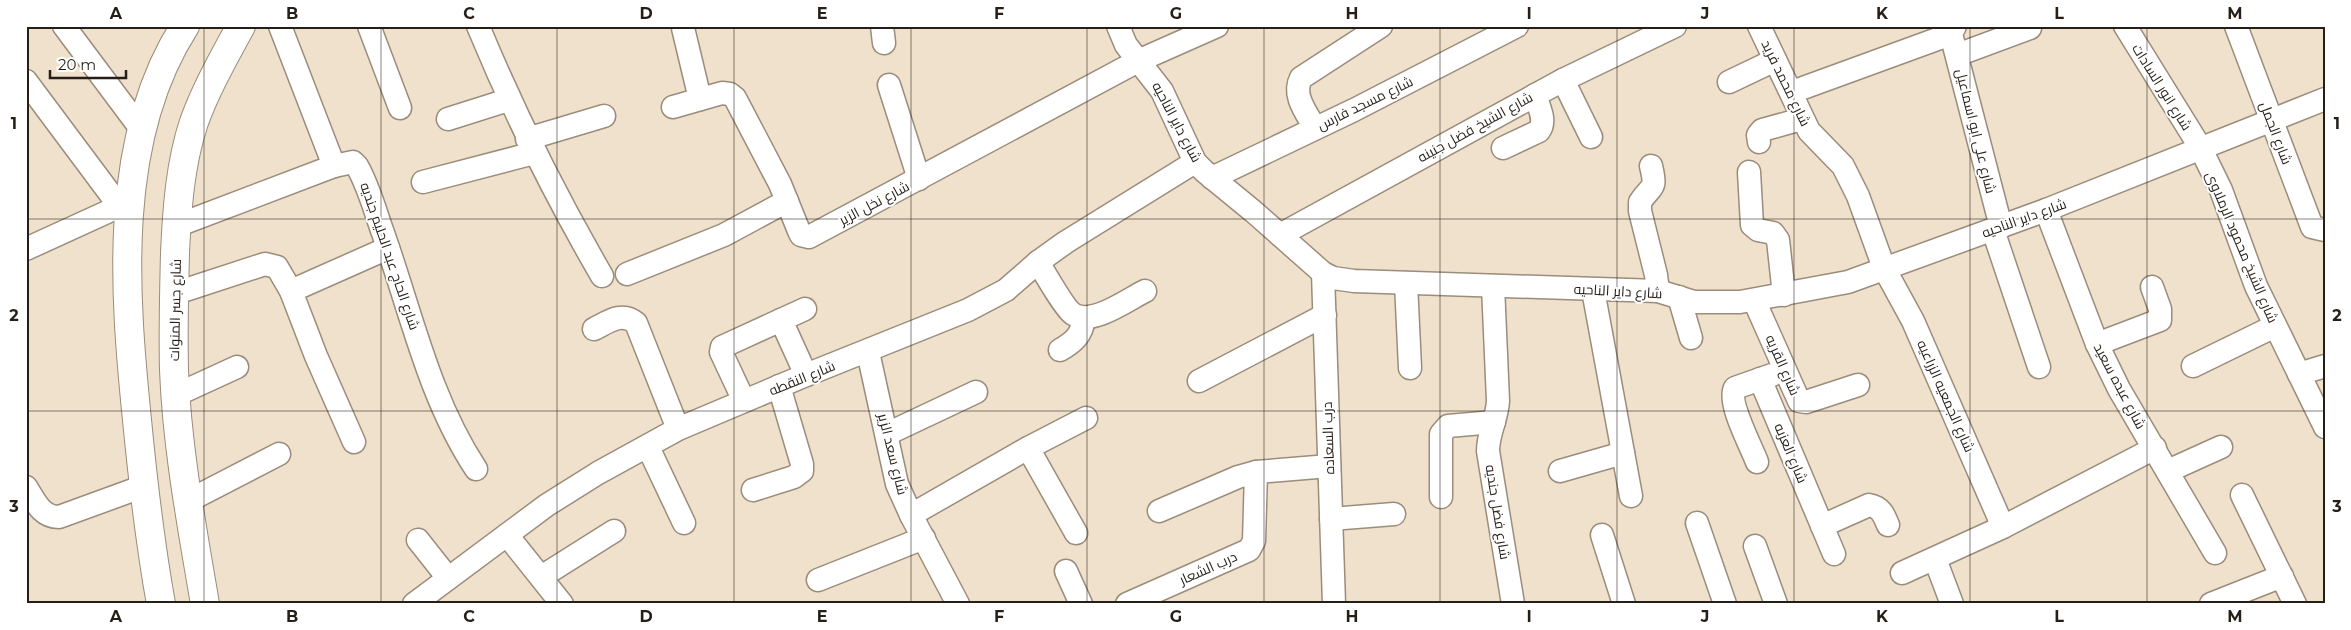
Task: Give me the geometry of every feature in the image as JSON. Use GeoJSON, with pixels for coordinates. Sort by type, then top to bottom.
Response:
{"type":"FeatureCollection","features":[{"type":"Feature","properties":{"kind":"street"},"geometry":{"type":"LineString","coordinates":[[64,26],[141,129]]}},
{"type":"Feature","properties":{"kind":"street"},"geometry":{"type":"LineString","coordinates":[[161,604],[144,486],[129,338],[124,213],[141,129],[157,81],[185,26]]}},
{"type":"Feature","properties":{"kind":"street","name":"شارع جسر المنوات"},"geometry":{"type":"LineString","coordinates":[[205,604],[188,501],[176,395],[173,294],[176,226],[182,168],[194,121],[221,63],[241,26]]}},
{"type":"Feature","properties":{"kind":"street"},"geometry":{"type":"LineString","coordinates":[[280,26],[334,166]]}},
{"type":"Feature","properties":{"kind":"street"},"geometry":{"type":"LineString","coordinates":[[369,26],[400,108]]}},
{"type":"Feature","properties":{"kind":"street"},"geometry":{"type":"LineString","coordinates":[[478,26],[508,100],[530,146],[602,276]]}},
{"type":"Feature","properties":{"kind":"street","name":"شارع داير الناحيه"},"geometry":{"type":"LineString","coordinates":[[1118,26],[1126,45],[1162,91],[1195,162],[1323,273],[1333,278],[1354,281],[1668,294],[1704,303],[1754,300],[1848,282],[1997,229],[2325,99]]}},
{"type":"Feature","properties":{"kind":"street","name":"شارع نخل الزير"},"geometry":{"type":"LineString","coordinates":[[673,107],[722,93],[730,94],[735,98],[787,201],[801,235],[809,237],[1138,61],[1217,26]]}},
{"type":"Feature","properties":{"kind":"street"},"geometry":{"type":"LineString","coordinates":[[1315,128],[1297,94],[1297,85],[1301,78],[1381,26]]}},
{"type":"Feature","properties":{"kind":"street","name":"شارع مسجد فارس"},"geometry":{"type":"LineString","coordinates":[[1212,178],[1517,26]]}},
{"type":"Feature","properties":{"kind":"street","name":"شارع الشيخ فضل جنينه"},"geometry":{"type":"LineString","coordinates":[[1280,235],[1563,80],[1675,26]]}},
{"type":"Feature","properties":{"kind":"street","name":"شارع محمد فريد"},"geometry":{"type":"LineString","coordinates":[[1759,26],[1792,92],[1802,119],[1818,141],[1843,166],[1858,196],[1884,268]]}},
{"type":"Feature","properties":{"kind":"street","name":"شارع انور السادات"},"geometry":{"type":"LineString","coordinates":[[2125,26],[2200,148]]}},
{"type":"Feature","properties":{"kind":"street","name":"شارع الجمل"},"geometry":{"type":"LineString","coordinates":[[2236,26],[2312,227],[2325,230]]}},
{"type":"Feature","properties":{"kind":"street"},"geometry":{"type":"LineString","coordinates":[[683,28],[700,99]]}},
{"type":"Feature","properties":{"kind":"street"},"geometry":{"type":"LineString","coordinates":[[1957,55],[2030,28]]}},
{"type":"Feature","properties":{"kind":"street","name":"شارع على ابو اسماعيل"},"geometry":{"type":"LineString","coordinates":[[1792,92],[1953,30],[1997,229],[2039,367]]}},
{"type":"Feature","properties":{"kind":"street"},"geometry":{"type":"LineString","coordinates":[[1729,82],[1775,60]]}},
{"type":"Feature","properties":{"kind":"street"},"geometry":{"type":"LineString","coordinates":[[1563,80],[1591,137]]}},
{"type":"Feature","properties":{"kind":"street"},"geometry":{"type":"LineString","coordinates":[[26,81],[124,213]]}},
{"type":"Feature","properties":{"kind":"street"},"geometry":{"type":"LineString","coordinates":[[889,85],[919,179]]}},
{"type":"Feature","properties":{"kind":"street"},"geometry":{"type":"LineString","coordinates":[[1503,148],[1539,131],[1543,120],[1535,95]]}},
{"type":"Feature","properties":{"kind":"street"},"geometry":{"type":"LineString","coordinates":[[448,119],[508,100]]}},
{"type":"Feature","properties":{"kind":"street"},"geometry":{"type":"LineString","coordinates":[[423,182],[530,146],[604,116]]}},
{"type":"Feature","properties":{"kind":"street"},"geometry":{"type":"LineString","coordinates":[[1759,142],[1758,135],[1762,130],[1802,119]]}},
{"type":"Feature","properties":{"kind":"street","name":"شارع الشيخ محمود الرملاوى"},"geometry":{"type":"LineString","coordinates":[[2200,148],[2221,190],[2256,286],[2325,428]]}},
{"type":"Feature","properties":{"kind":"street","name":"شارع الحاج عبد الحليم جنديه"},"geometry":{"type":"LineString","coordinates":[[176,226],[334,166],[353,162],[358,166],[434,384],[457,438],[476,468]]}},
{"type":"Feature","properties":{"kind":"street","name":"شارع النقطه"},"geometry":{"type":"LineString","coordinates":[[414,604],[547,505],[598,473],[678,429],[806,375],[868,352],[984,302],[1006,290],[1038,262],[1066,242],[1195,162]]}},
{"type":"Feature","properties":{"kind":"street"},"geometry":{"type":"LineString","coordinates":[[1651,166],[1654,183],[1652,190],[1640,202],[1640,212],[1656,274],[1691,338]]}},
{"type":"Feature","properties":{"kind":"street"},"geometry":{"type":"LineString","coordinates":[[1749,172],[1752,225],[1758,230],[1773,233],[1778,240],[1784,295]]}},
{"type":"Feature","properties":{"kind":"street"},"geometry":{"type":"LineString","coordinates":[[627,274],[724,235],[787,201]]}},
{"type":"Feature","properties":{"kind":"street","name":"شارع عبده سعيد"},"geometry":{"type":"LineString","coordinates":[[2046,210],[2097,344],[2119,389],[2215,553]]}},
{"type":"Feature","properties":{"kind":"street"},"geometry":{"type":"LineString","coordinates":[[26,249],[124,213]]}},
{"type":"Feature","properties":{"kind":"street"},"geometry":{"type":"LineString","coordinates":[[291,291],[388,248]]}},
{"type":"Feature","properties":{"kind":"street"},"geometry":{"type":"LineString","coordinates":[[1038,262],[1072,314],[1084,318],[1097,316],[1144,291]]}},
{"type":"Feature","properties":{"kind":"street"},"geometry":{"type":"LineString","coordinates":[[173,294],[265,264],[277,267],[291,291],[316,356],[354,442]]}},
{"type":"Feature","properties":{"kind":"street","name":"شارع الجمعيه الزراعيه"},"geometry":{"type":"LineString","coordinates":[[1884,268],[1913,321],[2004,527]]}},
{"type":"Feature","properties":{"kind":"street","name":"درب السعاده"},"geometry":{"type":"LineString","coordinates":[[1323,273],[1334,604]]}},
{"type":"Feature","properties":{"kind":"street"},"geometry":{"type":"LineString","coordinates":[[1406,283],[1410,368]]}},
{"type":"Feature","properties":{"kind":"street","name":"شارع فضل جنديه"},"geometry":{"type":"LineString","coordinates":[[1493,286],[1498,401],[1488,440],[1488,451],[1513,604]]}},
{"type":"Feature","properties":{"kind":"street"},"geometry":{"type":"LineString","coordinates":[[2097,344],[2160,320],[2160,309],[2152,287]]}},
{"type":"Feature","properties":{"kind":"street"},"geometry":{"type":"LineString","coordinates":[[1593,290],[1631,496]]}},
{"type":"Feature","properties":{"kind":"street","name":"شارع القريه"},"geometry":{"type":"LineString","coordinates":[[1754,300],[1798,401],[1806,402],[1858,385]]}},
{"type":"Feature","properties":{"kind":"street"},"geometry":{"type":"LineString","coordinates":[[744,401],[721,352],[722,347],[805,310]]}},
{"type":"Feature","properties":{"kind":"street"},"geometry":{"type":"LineString","coordinates":[[1199,381],[1324,315]]}},
{"type":"Feature","properties":{"kind":"street"},"geometry":{"type":"LineString","coordinates":[[594,329],[620,317],[630,318],[636,322],[678,429]]}},
{"type":"Feature","properties":{"kind":"street"},"geometry":{"type":"LineString","coordinates":[[1060,350],[1074,342],[1083,329],[1084,318]]}},
{"type":"Feature","properties":{"kind":"street"},"geometry":{"type":"LineString","coordinates":[[781,320],[806,375]]}},
{"type":"Feature","properties":{"kind":"street"},"geometry":{"type":"LineString","coordinates":[[2193,366],[2275,326]]}},
{"type":"Feature","properties":{"kind":"street","name":"شارع سعد الزير"},"geometry":{"type":"LineString","coordinates":[[868,352],[897,484],[911,515],[958,604]]}},
{"type":"Feature","properties":{"kind":"street"},"geometry":{"type":"LineString","coordinates":[[2299,374],[2325,366]]}},
{"type":"Feature","properties":{"kind":"street"},"geometry":{"type":"LineString","coordinates":[[176,395],[237,367]]}},
{"type":"Feature","properties":{"kind":"street"},"geometry":{"type":"LineString","coordinates":[[1758,462],[1734,405],[1732,393],[1735,388],[1785,370]]}},
{"type":"Feature","properties":{"kind":"street","name":"شارع العزبه"},"geometry":{"type":"LineString","coordinates":[[1760,379],[1834,554]]}},
{"type":"Feature","properties":{"kind":"street"},"geometry":{"type":"LineString","coordinates":[[753,490],[802,472],[802,464],[779,386]]}},
{"type":"Feature","properties":{"kind":"street"},"geometry":{"type":"LineString","coordinates":[[887,434],[976,392]]}},
{"type":"Feature","properties":{"kind":"street"},"geometry":{"type":"LineString","coordinates":[[911,515],[1028,448],[1086,418]]}},
{"type":"Feature","properties":{"kind":"street"},"geometry":{"type":"LineString","coordinates":[[1441,497],[1441,434],[1448,426],[1494,422]]}},
{"type":"Feature","properties":{"kind":"street"},"geometry":{"type":"LineString","coordinates":[[648,447],[684,523]]}},
{"type":"Feature","properties":{"kind":"street"},"geometry":{"type":"LineString","coordinates":[[2168,472],[2221,447]]}},
{"type":"Feature","properties":{"kind":"street"},"geometry":{"type":"LineString","coordinates":[[1028,448],[1076,533]]}},
{"type":"Feature","properties":{"kind":"street"},"geometry":{"type":"LineString","coordinates":[[1902,573],[2004,527],[2155,448]]}},
{"type":"Feature","properties":{"kind":"street"},"geometry":{"type":"LineString","coordinates":[[1560,471],[1623,452]]}},
{"type":"Feature","properties":{"kind":"street"},"geometry":{"type":"LineString","coordinates":[[188,501],[279,454]]}},
{"type":"Feature","properties":{"kind":"street"},"geometry":{"type":"LineString","coordinates":[[1159,511],[1238,476],[1256,472],[1329,466]]}},
{"type":"Feature","properties":{"kind":"street","name":"درب الشعار"},"geometry":{"type":"LineString","coordinates":[[1128,604],[1152,599],[1249,550],[1255,534],[1256,472]]}},
{"type":"Feature","properties":{"kind":"street"},"geometry":{"type":"LineString","coordinates":[[26,487],[45,514],[50,517],[59,517],[144,486]]}},
{"type":"Feature","properties":{"kind":"street"},"geometry":{"type":"LineString","coordinates":[[2242,495],[2295,604]]}},
{"type":"Feature","properties":{"kind":"street"},"geometry":{"type":"LineString","coordinates":[[1822,526],[1869,505],[1876,506],[1882,512],[1888,525]]}},
{"type":"Feature","properties":{"kind":"street"},"geometry":{"type":"LineString","coordinates":[[1331,520],[1394,514]]}},
{"type":"Feature","properties":{"kind":"street"},"geometry":{"type":"LineString","coordinates":[[1697,523],[1725,604]]}},
{"type":"Feature","properties":{"kind":"street"},"geometry":{"type":"LineString","coordinates":[[541,577],[614,531]]}},
{"type":"Feature","properties":{"kind":"street"},"geometry":{"type":"LineString","coordinates":[[507,535],[562,604]]}},
{"type":"Feature","properties":{"kind":"street"},"geometry":{"type":"LineString","coordinates":[[1602,535],[1624,604]]}},
{"type":"Feature","properties":{"kind":"street"},"geometry":{"type":"LineString","coordinates":[[818,580],[924,538]]}},
{"type":"Feature","properties":{"kind":"street"},"geometry":{"type":"LineString","coordinates":[[418,540],[448,578]]}},
{"type":"Feature","properties":{"kind":"street"},"geometry":{"type":"LineString","coordinates":[[1754,546],[1776,604]]}},
{"type":"Feature","properties":{"kind":"street"},"geometry":{"type":"LineString","coordinates":[[1934,559],[1952,604]]}},
{"type":"Feature","properties":{"kind":"street"},"geometry":{"type":"LineString","coordinates":[[1066,571],[1081,604]]}},
{"type":"Feature","properties":{"kind":"street"},"geometry":{"type":"LineString","coordinates":[[2211,604],[2282,576]]}}]}
